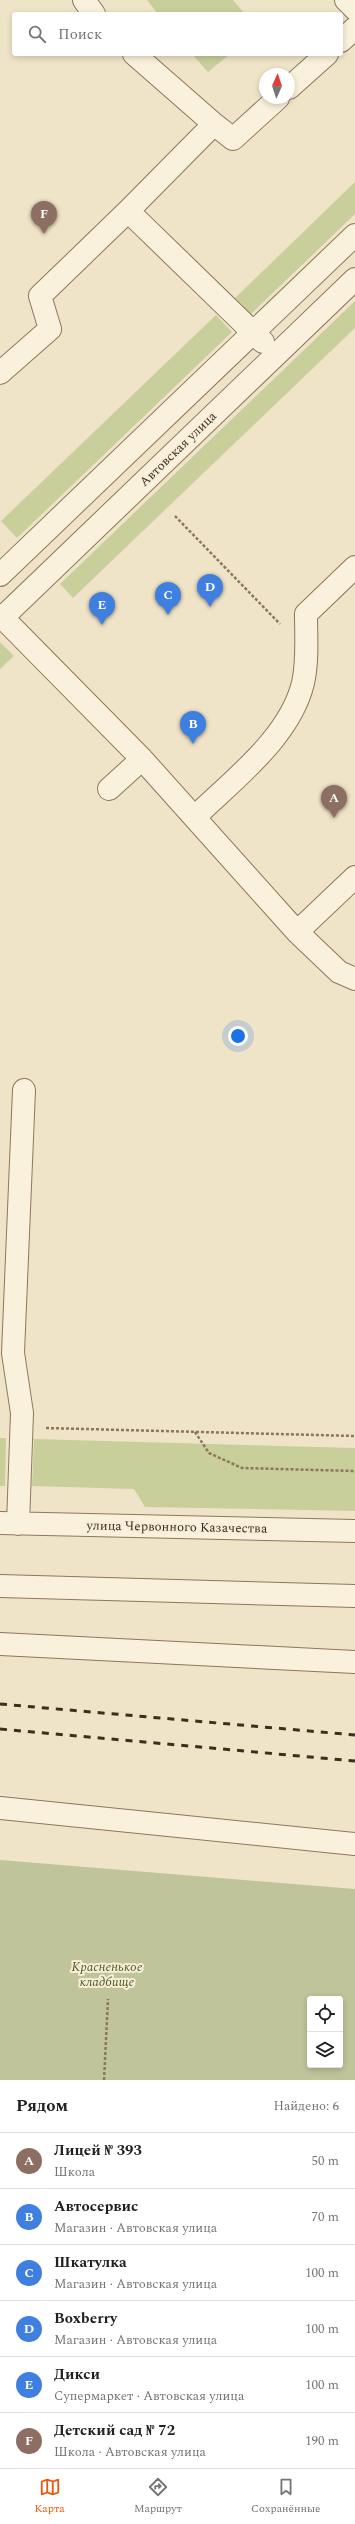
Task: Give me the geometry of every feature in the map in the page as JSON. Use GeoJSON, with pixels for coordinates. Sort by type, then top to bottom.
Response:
{"type":"FeatureCollection","features":[{"type":"Feature","properties":{"kind":"street"},"geometry":{"type":"LineString","coordinates":[[84,0],[93,12]]}},
{"type":"Feature","properties":{"kind":"street"},"geometry":{"type":"LineString","coordinates":[[346,0],[355,9]]}},
{"type":"Feature","properties":{"kind":"street"},"geometry":{"type":"LineString","coordinates":[[343,39],[355,28]]}},
{"type":"Feature","properties":{"kind":"street"},"geometry":{"type":"LineString","coordinates":[[136,56],[214,124],[233,138],[271,104]]}},
{"type":"Feature","properties":{"kind":"street"},"geometry":{"type":"LineString","coordinates":[[295,82],[324,56]]}},
{"type":"Feature","properties":{"kind":"street"},"geometry":{"type":"LineString","coordinates":[[0,373],[50,329],[40,296],[128,211],[214,124]]}},
{"type":"Feature","properties":{"kind":"street"},"geometry":{"type":"LineString","coordinates":[[128,211],[276,355]]}},
{"type":"Feature","properties":{"kind":"street"},"geometry":{"type":"LineString","coordinates":[[0,575],[355,235]]}},
{"type":"Feature","properties":{"kind":"street","name":"Автовская улица"},"geometry":{"type":"LineString","coordinates":[[1,617],[355,279]]}},
{"type":"Feature","properties":{"kind":"street"},"geometry":{"type":"LineString","coordinates":[[196,816],[277,736],[285,724],[292,713],[303,683],[306,614],[355,567]]}},
{"type":"Feature","properties":{"kind":"street"},"geometry":{"type":"LineString","coordinates":[[1,617],[142,759],[196,816],[298,932],[339,972],[355,979]]}},
{"type":"Feature","properties":{"kind":"street"},"geometry":{"type":"LineString","coordinates":[[109,789],[142,759]]}},
{"type":"Feature","properties":{"kind":"street"},"geometry":{"type":"LineString","coordinates":[[298,932],[355,877]]}},
{"type":"Feature","properties":{"kind":"street"},"geometry":{"type":"LineString","coordinates":[[9,1523],[22,1427],[22,1413],[13,1353],[24,1090]]}},
{"type":"Feature","properties":{"kind":"street","name":"улица Червонного Казачества"},"geometry":{"type":"LineString","coordinates":[[9,1523],[355,1531]]}},
{"type":"Feature","properties":{"kind":"street"},"geometry":{"type":"LineString","coordinates":[[0,1586],[355,1596]]}},
{"type":"Feature","properties":{"kind":"street"},"geometry":{"type":"LineString","coordinates":[[0,1644],[355,1662]]}},
{"type":"Feature","properties":{"kind":"street"},"geometry":{"type":"LineString","coordinates":[[0,1808],[355,1844]]}},
{"type":"Feature","properties":{"kind":"path"},"geometry":{"type":"LineString","coordinates":[[175,516],[305,650]]}},
{"type":"Feature","properties":{"kind":"path"},"geometry":{"type":"LineString","coordinates":[[22,1427],[355,1436]]}},
{"type":"Feature","properties":{"kind":"path"},"geometry":{"type":"LineString","coordinates":[[194,1432],[209,1453],[242,1468],[355,1470]]}},
{"type":"Feature","properties":{"kind":"path"},"geometry":{"type":"LineString","coordinates":[[104,2080],[108,1999]]}},
{"type":"Feature","properties":{"kind":"green space"},"geometry":{"type":"Polygon","coordinates":[[[147,0],[233,0],[243,12],[156,12],[147,0]]]}},
{"type":"Feature","properties":{"kind":"green space"},"geometry":{"type":"Polygon","coordinates":[[[194,56],[228,56],[208,72],[194,56]]]}},
{"type":"Feature","properties":{"kind":"green space"},"geometry":{"type":"Polygon","coordinates":[[[355,182],[355,214],[251,314],[235,298],[355,182]]]}},
{"type":"Feature","properties":{"kind":"green space"},"geometry":{"type":"Polygon","coordinates":[[[355,301],[355,328],[73,598],[60,584],[355,301]]]}},
{"type":"Feature","properties":{"kind":"green space"},"geometry":{"type":"Polygon","coordinates":[[[216,315],[232,332],[17,538],[1,521],[216,315]]]}},
{"type":"Feature","properties":{"kind":"green space"},"geometry":{"type":"Polygon","coordinates":[[[0,642],[14,656],[0,669],[0,642]]]}},
{"type":"Feature","properties":{"kind":"green space"},"geometry":{"type":"Polygon","coordinates":[[[0,1438],[6,1438],[5,1486],[0,1486],[0,1438]]]}},
{"type":"Feature","properties":{"kind":"green space"},"geometry":{"type":"Polygon","coordinates":[[[34,1439],[355,1448],[355,1511],[145,1507],[134,1489],[32,1486],[34,1439]]]}},
{"type":"Feature","properties":{"kind":"green space","name":"Красненькое кладбище"},"geometry":{"type":"Polygon","coordinates":[[[0,1860],[355,1889],[355,2080],[0,2080],[0,1860]]]}},
{"type":"Feature","properties":{"kind":"railway"},"geometry":{"type":"LineString","coordinates":[[0,1704],[355,1735]]}},
{"type":"Feature","properties":{"kind":"railway"},"geometry":{"type":"LineString","coordinates":[[0,1729],[355,1761]]}},
{"type":"Feature","properties":{"kind":"place","name":"Детский сад № 72"},"geometry":{"type":"Point","coordinates":[44,234]}},
{"type":"Feature","properties":{"kind":"place","name":"Boxberry"},"geometry":{"type":"Point","coordinates":[210,607]}},
{"type":"Feature","properties":{"kind":"place","name":"Шкатулка"},"geometry":{"type":"Point","coordinates":[168,615]}},
{"type":"Feature","properties":{"kind":"place","name":"Дикси"},"geometry":{"type":"Point","coordinates":[102,625]}},
{"type":"Feature","properties":{"kind":"place","name":"Автосервис"},"geometry":{"type":"Point","coordinates":[193,744]}},
{"type":"Feature","properties":{"kind":"place","name":"Лицей № 393"},"geometry":{"type":"Point","coordinates":[334,818]}}]}
